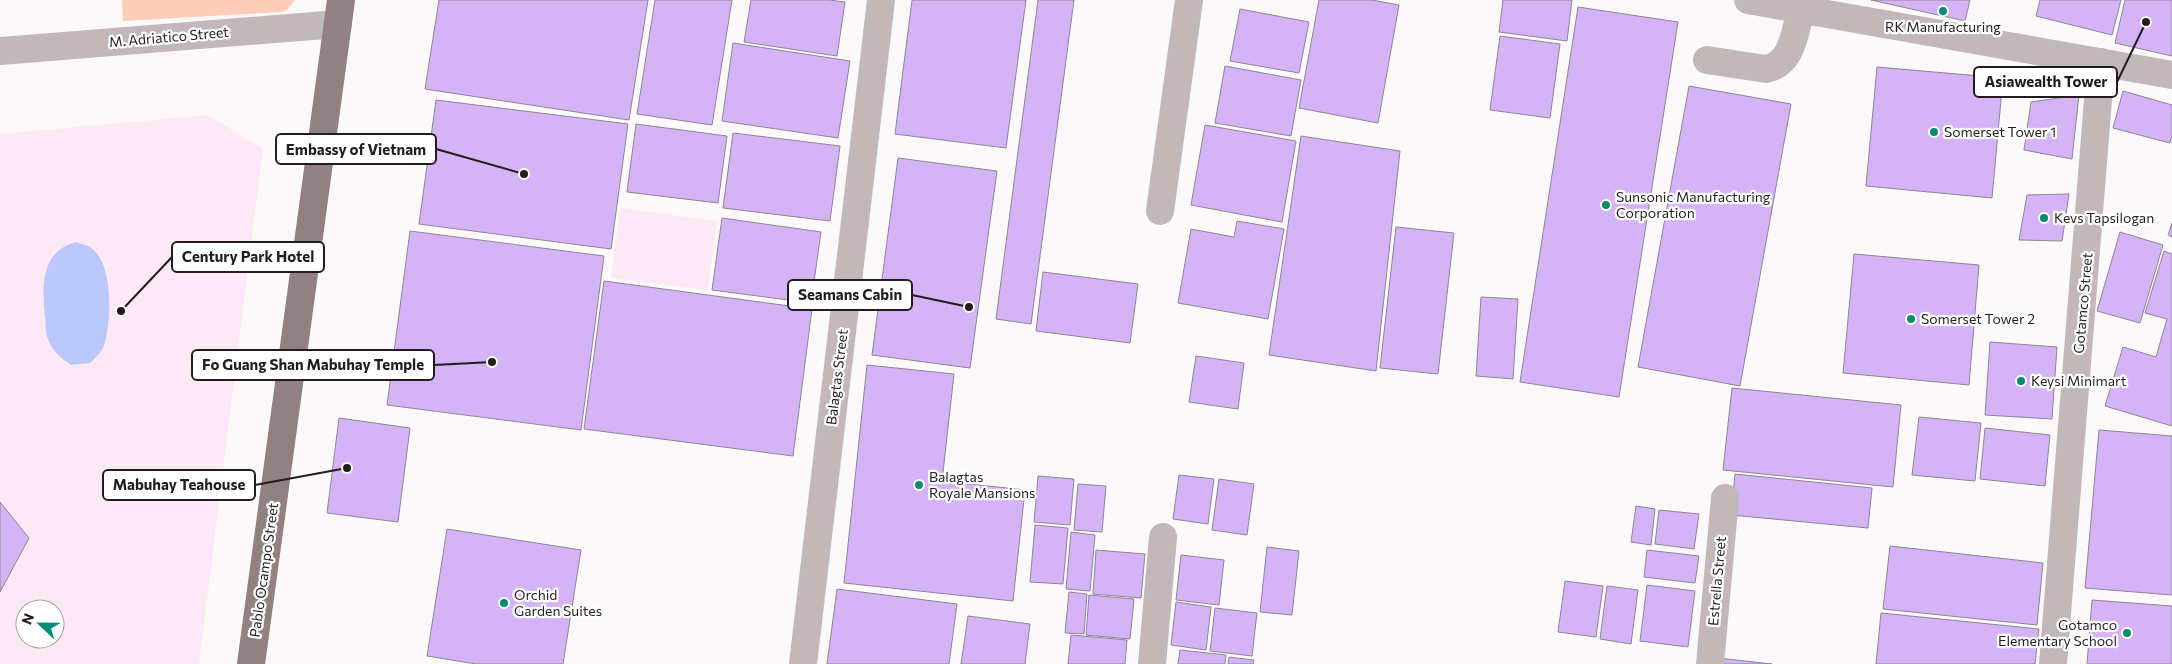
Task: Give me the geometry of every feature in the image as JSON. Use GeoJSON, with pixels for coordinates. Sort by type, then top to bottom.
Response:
{"type":"FeatureCollection","features":[{"type":"Feature","properties":{"kind":"main road","name":"Pablo Ocampo Street"},"geometry":{"type":"LineString","coordinates":[[251,664],[340,12]]}},
{"type":"Feature","properties":{"kind":"street","name":"Balagtas Street"},"geometry":{"type":"LineString","coordinates":[[802,664],[881,0]]}},
{"type":"Feature","properties":{"kind":"street"},"geometry":{"type":"LineString","coordinates":[[1160,211],[1189,0]]}},
{"type":"Feature","properties":{"kind":"street"},"geometry":{"type":"LineString","coordinates":[[1748,0],[2172,76]]}},
{"type":"Feature","properties":{"kind":"street"},"geometry":{"type":"LineString","coordinates":[[1707,60],[1766,69],[1774,68],[1788,54],[1801,9]]}},
{"type":"Feature","properties":{"kind":"street","name":"M. Adriatico Street"},"geometry":{"type":"LineString","coordinates":[[0,51],[340,12]]}},
{"type":"Feature","properties":{"kind":"street","name":"Gotamco Street"},"geometry":{"type":"LineString","coordinates":[[2053,664],[2101,62]]}},
{"type":"Feature","properties":{"kind":"street","name":"Estrella Street"},"geometry":{"type":"LineString","coordinates":[[1710,664],[1725,498]]}},
{"type":"Feature","properties":{"kind":"street"},"geometry":{"type":"LineString","coordinates":[[1152,664],[1163,537]]}},
{"type":"Feature","properties":{"kind":"shaded area"},"geometry":{"type":"Polygon","coordinates":[[[122,0],[295,0],[287,10],[281,12],[123,21],[122,0]]]}},
{"type":"Feature","properties":{"kind":"shaded area"},"geometry":{"type":"Polygon","coordinates":[[[208,115],[263,149],[199,664],[0,664],[0,134],[208,115]]]}},
{"type":"Feature","properties":{"kind":"shaded area"},"geometry":{"type":"Polygon","coordinates":[[[620,208],[717,221],[708,290],[611,278],[620,208]]]}},
{"type":"Feature","properties":{"kind":"water"},"geometry":{"type":"Polygon","coordinates":[[[76,242],[89,247],[98,256],[104,267],[109,295],[109,310],[106,338],[102,350],[90,363],[71,365],[54,351],[47,337],[44,282],[50,262],[56,254],[64,247],[76,242]]]}},
{"type":"Feature","properties":{"kind":"building"},"geometry":{"type":"Polygon","coordinates":[[[439,0],[648,0],[629,120],[425,89],[439,0]]]}},
{"type":"Feature","properties":{"kind":"building"},"geometry":{"type":"Polygon","coordinates":[[[655,0],[732,0],[712,125],[637,114],[655,0]]]}},
{"type":"Feature","properties":{"kind":"building"},"geometry":{"type":"Polygon","coordinates":[[[751,0],[829,0],[845,2],[837,56],[744,42],[751,0]]]}},
{"type":"Feature","properties":{"kind":"building"},"geometry":{"type":"Polygon","coordinates":[[[912,0],[1026,0],[1006,148],[895,134],[912,0]]]}},
{"type":"Feature","properties":{"kind":"building"},"geometry":{"type":"Polygon","coordinates":[[[1038,0],[1074,0],[1031,324],[996,319],[1038,0]]]}},
{"type":"Feature","properties":{"kind":"building"},"geometry":{"type":"Polygon","coordinates":[[[1319,0],[1372,0],[1399,5],[1378,123],[1299,108],[1319,0]]]}},
{"type":"Feature","properties":{"kind":"building"},"geometry":{"type":"Polygon","coordinates":[[[1503,0],[1572,0],[1567,41],[1499,32],[1503,0]]]}},
{"type":"Feature","properties":{"kind":"building","name":"RK Manufacturing"},"geometry":{"type":"Polygon","coordinates":[[[1871,0],[1970,0],[1965,21],[1871,0]]]}},
{"type":"Feature","properties":{"kind":"building"},"geometry":{"type":"Polygon","coordinates":[[[2040,0],[2121,0],[2112,35],[2036,16],[2040,0]]]}},
{"type":"Feature","properties":{"kind":"building"},"geometry":{"type":"Polygon","coordinates":[[[2125,0],[2172,0],[2172,56],[2115,43],[2125,0]]]}},
{"type":"Feature","properties":{"kind":"building"},"geometry":{"type":"Polygon","coordinates":[[[1578,7],[1678,22],[1619,397],[1520,382],[1578,7]]]}},
{"type":"Feature","properties":{"kind":"building"},"geometry":{"type":"Polygon","coordinates":[[[1240,9],[1309,22],[1299,73],[1230,61],[1240,9]]]}},
{"type":"Feature","properties":{"kind":"building"},"geometry":{"type":"Polygon","coordinates":[[[1500,36],[1560,44],[1550,118],[1490,110],[1500,36]]]}},
{"type":"Feature","properties":{"kind":"building"},"geometry":{"type":"Polygon","coordinates":[[[733,43],[850,61],[838,138],[722,121],[733,43]]]}},
{"type":"Feature","properties":{"kind":"building"},"geometry":{"type":"Polygon","coordinates":[[[1225,66],[1301,80],[1291,136],[1215,123],[1225,66]]]}},
{"type":"Feature","properties":{"kind":"building","name":"Somerset Tower 1"},"geometry":{"type":"Polygon","coordinates":[[[1877,67],[2003,78],[1992,198],[1866,186],[1877,67]]]}},
{"type":"Feature","properties":{"kind":"building"},"geometry":{"type":"Polygon","coordinates":[[[1689,86],[1791,104],[1740,386],[1638,367],[1689,86]]]}},
{"type":"Feature","properties":{"kind":"building"},"geometry":{"type":"Polygon","coordinates":[[[2123,91],[2172,105],[2172,135],[2170,143],[2113,128],[2123,91]]]}},
{"type":"Feature","properties":{"kind":"building"},"geometry":{"type":"Polygon","coordinates":[[[2079,95],[2072,159],[2024,150],[2031,102],[2079,95]]]}},
{"type":"Feature","properties":{"kind":"building"},"geometry":{"type":"Polygon","coordinates":[[[436,100],[628,124],[611,249],[419,224],[436,100]]]}},
{"type":"Feature","properties":{"kind":"building"},"geometry":{"type":"Polygon","coordinates":[[[636,124],[727,136],[718,203],[627,192],[636,124]]]}},
{"type":"Feature","properties":{"kind":"building"},"geometry":{"type":"Polygon","coordinates":[[[1205,125],[1296,141],[1282,222],[1191,205],[1205,125]]]}},
{"type":"Feature","properties":{"kind":"building"},"geometry":{"type":"Polygon","coordinates":[[[733,133],[840,146],[830,221],[723,208],[733,133]]]}},
{"type":"Feature","properties":{"kind":"building"},"geometry":{"type":"Polygon","coordinates":[[[1301,136],[1400,151],[1376,371],[1269,355],[1301,136]]]}},
{"type":"Feature","properties":{"kind":"building"},"geometry":{"type":"Polygon","coordinates":[[[898,158],[997,171],[970,368],[872,355],[898,158]]]}},
{"type":"Feature","properties":{"kind":"building","name":"Kevs Tapsilogan"},"geometry":{"type":"Polygon","coordinates":[[[2069,194],[2062,241],[2019,240],[2027,195],[2069,194]]]}},
{"type":"Feature","properties":{"kind":"building"},"geometry":{"type":"Polygon","coordinates":[[[722,218],[821,232],[811,303],[712,290],[722,218]]]}},
{"type":"Feature","properties":{"kind":"building"},"geometry":{"type":"Polygon","coordinates":[[[1237,221],[1284,229],[1268,319],[1178,303],[1191,229],[1234,237],[1237,221]]]}},
{"type":"Feature","properties":{"kind":"building"},"geometry":{"type":"Polygon","coordinates":[[[2172,223],[2172,237],[2168,235],[2172,223]]]}},
{"type":"Feature","properties":{"kind":"building"},"geometry":{"type":"Polygon","coordinates":[[[1396,227],[1454,233],[1438,374],[1380,368],[1396,227]]]}},
{"type":"Feature","properties":{"kind":"building"},"geometry":{"type":"Polygon","coordinates":[[[410,231],[604,256],[581,430],[387,405],[410,231]]]}},
{"type":"Feature","properties":{"kind":"building"},"geometry":{"type":"Polygon","coordinates":[[[2120,232],[2163,245],[2140,323],[2097,311],[2120,232]]]}},
{"type":"Feature","properties":{"kind":"building"},"geometry":{"type":"Polygon","coordinates":[[[2164,251],[2172,254],[2172,426],[2105,406],[2123,347],[2156,357],[2167,319],[2145,313],[2164,251]]]}},
{"type":"Feature","properties":{"kind":"building","name":"Somerset Tower 2"},"geometry":{"type":"Polygon","coordinates":[[[1854,254],[1979,265],[1969,385],[1843,373],[1854,254]]]}},
{"type":"Feature","properties":{"kind":"building"},"geometry":{"type":"Polygon","coordinates":[[[1043,272],[1138,284],[1130,343],[1036,331],[1043,272]]]}},
{"type":"Feature","properties":{"kind":"building"},"geometry":{"type":"Polygon","coordinates":[[[604,281],[812,309],[793,456],[584,429],[604,281]]]}},
{"type":"Feature","properties":{"kind":"building"},"geometry":{"type":"Polygon","coordinates":[[[1481,297],[1518,299],[1513,379],[1476,376],[1481,297]]]}},
{"type":"Feature","properties":{"kind":"building","name":"Keysi Minimart"},"geometry":{"type":"Polygon","coordinates":[[[1990,342],[2057,347],[2052,419],[1985,415],[1990,342]]]}},
{"type":"Feature","properties":{"kind":"building"},"geometry":{"type":"Polygon","coordinates":[[[1196,356],[1244,363],[1238,409],[1189,402],[1196,356]]]}},
{"type":"Feature","properties":{"kind":"building","name":"Balagtas Royale Mansions"},"geometry":{"type":"Polygon","coordinates":[[[867,365],[954,374],[942,481],[1025,490],[1013,601],[844,583],[867,365]]]}},
{"type":"Feature","properties":{"kind":"building"},"geometry":{"type":"Polygon","coordinates":[[[1732,388],[1901,405],[1893,487],[1723,470],[1732,388]]]}},
{"type":"Feature","properties":{"kind":"building"},"geometry":{"type":"Polygon","coordinates":[[[1919,417],[1981,423],[1975,481],[1912,475],[1919,417]]]}},
{"type":"Feature","properties":{"kind":"building"},"geometry":{"type":"Polygon","coordinates":[[[339,418],[410,428],[398,522],[327,513],[339,418]]]}},
{"type":"Feature","properties":{"kind":"building"},"geometry":{"type":"Polygon","coordinates":[[[1985,428],[2050,435],[2045,486],[1980,479],[1985,428]]]}},
{"type":"Feature","properties":{"kind":"building"},"geometry":{"type":"Polygon","coordinates":[[[2099,430],[2172,436],[2172,595],[2085,588],[2099,430]]]}},
{"type":"Feature","properties":{"kind":"building"},"geometry":{"type":"Polygon","coordinates":[[[1735,474],[1872,488],[1868,528],[1731,515],[1735,474]]]}},
{"type":"Feature","properties":{"kind":"building"},"geometry":{"type":"Polygon","coordinates":[[[1179,475],[1214,479],[1208,524],[1173,519],[1179,475]]]}},
{"type":"Feature","properties":{"kind":"building"},"geometry":{"type":"Polygon","coordinates":[[[1038,476],[1074,479],[1070,525],[1034,522],[1038,476]]]}},
{"type":"Feature","properties":{"kind":"building"},"geometry":{"type":"Polygon","coordinates":[[[1219,479],[1254,484],[1247,535],[1212,530],[1219,479]]]}},
{"type":"Feature","properties":{"kind":"building"},"geometry":{"type":"Polygon","coordinates":[[[1078,484],[1106,486],[1102,532],[1074,530],[1078,484]]]}},
{"type":"Feature","properties":{"kind":"building"},"geometry":{"type":"Polygon","coordinates":[[[0,502],[29,538],[0,592],[0,502]]]}},
{"type":"Feature","properties":{"kind":"building"},"geometry":{"type":"Polygon","coordinates":[[[1636,506],[1655,509],[1651,545],[1631,542],[1636,506]]]}},
{"type":"Feature","properties":{"kind":"building"},"geometry":{"type":"Polygon","coordinates":[[[1659,510],[1699,514],[1694,549],[1655,544],[1659,510]]]}},
{"type":"Feature","properties":{"kind":"building"},"geometry":{"type":"Polygon","coordinates":[[[1035,525],[1068,528],[1063,584],[1030,582],[1035,525]]]}},
{"type":"Feature","properties":{"kind":"building","name":"Orchid Garden Suites"},"geometry":{"type":"Polygon","coordinates":[[[447,529],[581,550],[563,664],[476,664],[427,656],[447,529]]]}},
{"type":"Feature","properties":{"kind":"building"},"geometry":{"type":"Polygon","coordinates":[[[1071,532],[1095,535],[1090,591],[1066,589],[1071,532]]]}},
{"type":"Feature","properties":{"kind":"building"},"geometry":{"type":"Polygon","coordinates":[[[1890,546],[2043,563],[2037,625],[1883,609],[1890,546]]]}},
{"type":"Feature","properties":{"kind":"building"},"geometry":{"type":"Polygon","coordinates":[[[1267,547],[1299,551],[1292,615],[1260,612],[1267,547]]]}},
{"type":"Feature","properties":{"kind":"building"},"geometry":{"type":"Polygon","coordinates":[[[1096,550],[1145,554],[1141,598],[1093,594],[1096,550]]]}},
{"type":"Feature","properties":{"kind":"building"},"geometry":{"type":"Polygon","coordinates":[[[1647,550],[1699,556],[1695,583],[1644,577],[1647,550]]]}},
{"type":"Feature","properties":{"kind":"building"},"geometry":{"type":"Polygon","coordinates":[[[1181,555],[1224,560],[1219,605],[1176,600],[1181,555]]]}},
{"type":"Feature","properties":{"kind":"building"},"geometry":{"type":"Polygon","coordinates":[[[1565,581],[1603,586],[1596,637],[1558,632],[1565,581]]]}},
{"type":"Feature","properties":{"kind":"building"},"geometry":{"type":"Polygon","coordinates":[[[1647,585],[1695,591],[1688,647],[1640,641],[1647,585]]]}},
{"type":"Feature","properties":{"kind":"building"},"geometry":{"type":"Polygon","coordinates":[[[1607,586],[1638,590],[1631,644],[1600,639],[1607,586]]]}},
{"type":"Feature","properties":{"kind":"building"},"geometry":{"type":"Polygon","coordinates":[[[837,589],[957,604],[949,664],[827,664],[837,589]]]}},
{"type":"Feature","properties":{"kind":"building"},"geometry":{"type":"Polygon","coordinates":[[[1069,592],[1087,594],[1084,634],[1065,633],[1069,592]]]}},
{"type":"Feature","properties":{"kind":"building"},"geometry":{"type":"Polygon","coordinates":[[[1089,595],[1134,599],[1130,639],[1086,635],[1089,595]]]}},
{"type":"Feature","properties":{"kind":"building","name":"Gotamco Elementary School"},"geometry":{"type":"Polygon","coordinates":[[[2092,600],[2172,606],[2172,664],[2087,664],[2092,600]]]}},
{"type":"Feature","properties":{"kind":"building"},"geometry":{"type":"Polygon","coordinates":[[[1176,602],[1211,607],[1206,650],[1171,645],[1176,602]]]}},
{"type":"Feature","properties":{"kind":"building"},"geometry":{"type":"Polygon","coordinates":[[[1215,608],[1257,613],[1252,656],[1210,651],[1215,608]]]}},
{"type":"Feature","properties":{"kind":"building"},"geometry":{"type":"Polygon","coordinates":[[[1881,613],[2039,629],[2035,664],[1876,664],[1881,613]]]}},
{"type":"Feature","properties":{"kind":"building"},"geometry":{"type":"Polygon","coordinates":[[[968,616],[1030,624],[1025,664],[961,664],[968,616]]]}},
{"type":"Feature","properties":{"kind":"building"},"geometry":{"type":"Polygon","coordinates":[[[1071,635],[1127,640],[1125,664],[1068,664],[1071,635]]]}},
{"type":"Feature","properties":{"kind":"building"},"geometry":{"type":"Polygon","coordinates":[[[1180,650],[1226,655],[1225,664],[1178,664],[1180,650]]]}},
{"type":"Feature","properties":{"kind":"building"},"geometry":{"type":"Polygon","coordinates":[[[1229,657],[1254,660],[1253,664],[1228,664],[1229,657]]]}},
{"type":"Feature","properties":{"kind":"building"},"geometry":{"type":"Polygon","coordinates":[[[1718,658],[1772,664],[1717,664],[1718,658]]]}},
{"type":"Feature","properties":{"kind":"place","name":"RK Manufacturing"},"geometry":{"type":"Point","coordinates":[1943,11]}},
{"type":"Feature","properties":{"kind":"place","name":"Asiawealth Tower"},"geometry":{"type":"Point","coordinates":[2146,22]}},
{"type":"Feature","properties":{"kind":"place","name":"Somerset Tower 1"},"geometry":{"type":"Point","coordinates":[1934,132]}},
{"type":"Feature","properties":{"kind":"place","name":"Embassy of Vietnam"},"geometry":{"type":"Point","coordinates":[524,174]}},
{"type":"Feature","properties":{"kind":"place","name":"Sunsonic Manufacturing Corporation"},"geometry":{"type":"Point","coordinates":[1606,205]}},
{"type":"Feature","properties":{"kind":"place","name":"Kevs Tapsilogan"},"geometry":{"type":"Point","coordinates":[2044,218]}},
{"type":"Feature","properties":{"kind":"place","name":"Seamans Cabin"},"geometry":{"type":"Point","coordinates":[969,307]}},
{"type":"Feature","properties":{"kind":"place","name":"Century Park Hotel"},"geometry":{"type":"Point","coordinates":[121,311]}},
{"type":"Feature","properties":{"kind":"place","name":"Somerset Tower 2"},"geometry":{"type":"Point","coordinates":[1911,319]}},
{"type":"Feature","properties":{"kind":"place","name":"Fo Guang Shan Mabuhay Temple"},"geometry":{"type":"Point","coordinates":[492,362]}},
{"type":"Feature","properties":{"kind":"place","name":"Keysi Minimart"},"geometry":{"type":"Point","coordinates":[2021,381]}},
{"type":"Feature","properties":{"kind":"place","name":"Mabuhay Teahouse"},"geometry":{"type":"Point","coordinates":[347,468]}},
{"type":"Feature","properties":{"kind":"place","name":"Balagtas Royale Mansions"},"geometry":{"type":"Point","coordinates":[919,485]}},
{"type":"Feature","properties":{"kind":"place","name":"Orchid Garden Suites"},"geometry":{"type":"Point","coordinates":[504,603]}},
{"type":"Feature","properties":{"kind":"place","name":"Gotamco Elementary School"},"geometry":{"type":"Point","coordinates":[2127,633]}}]}
